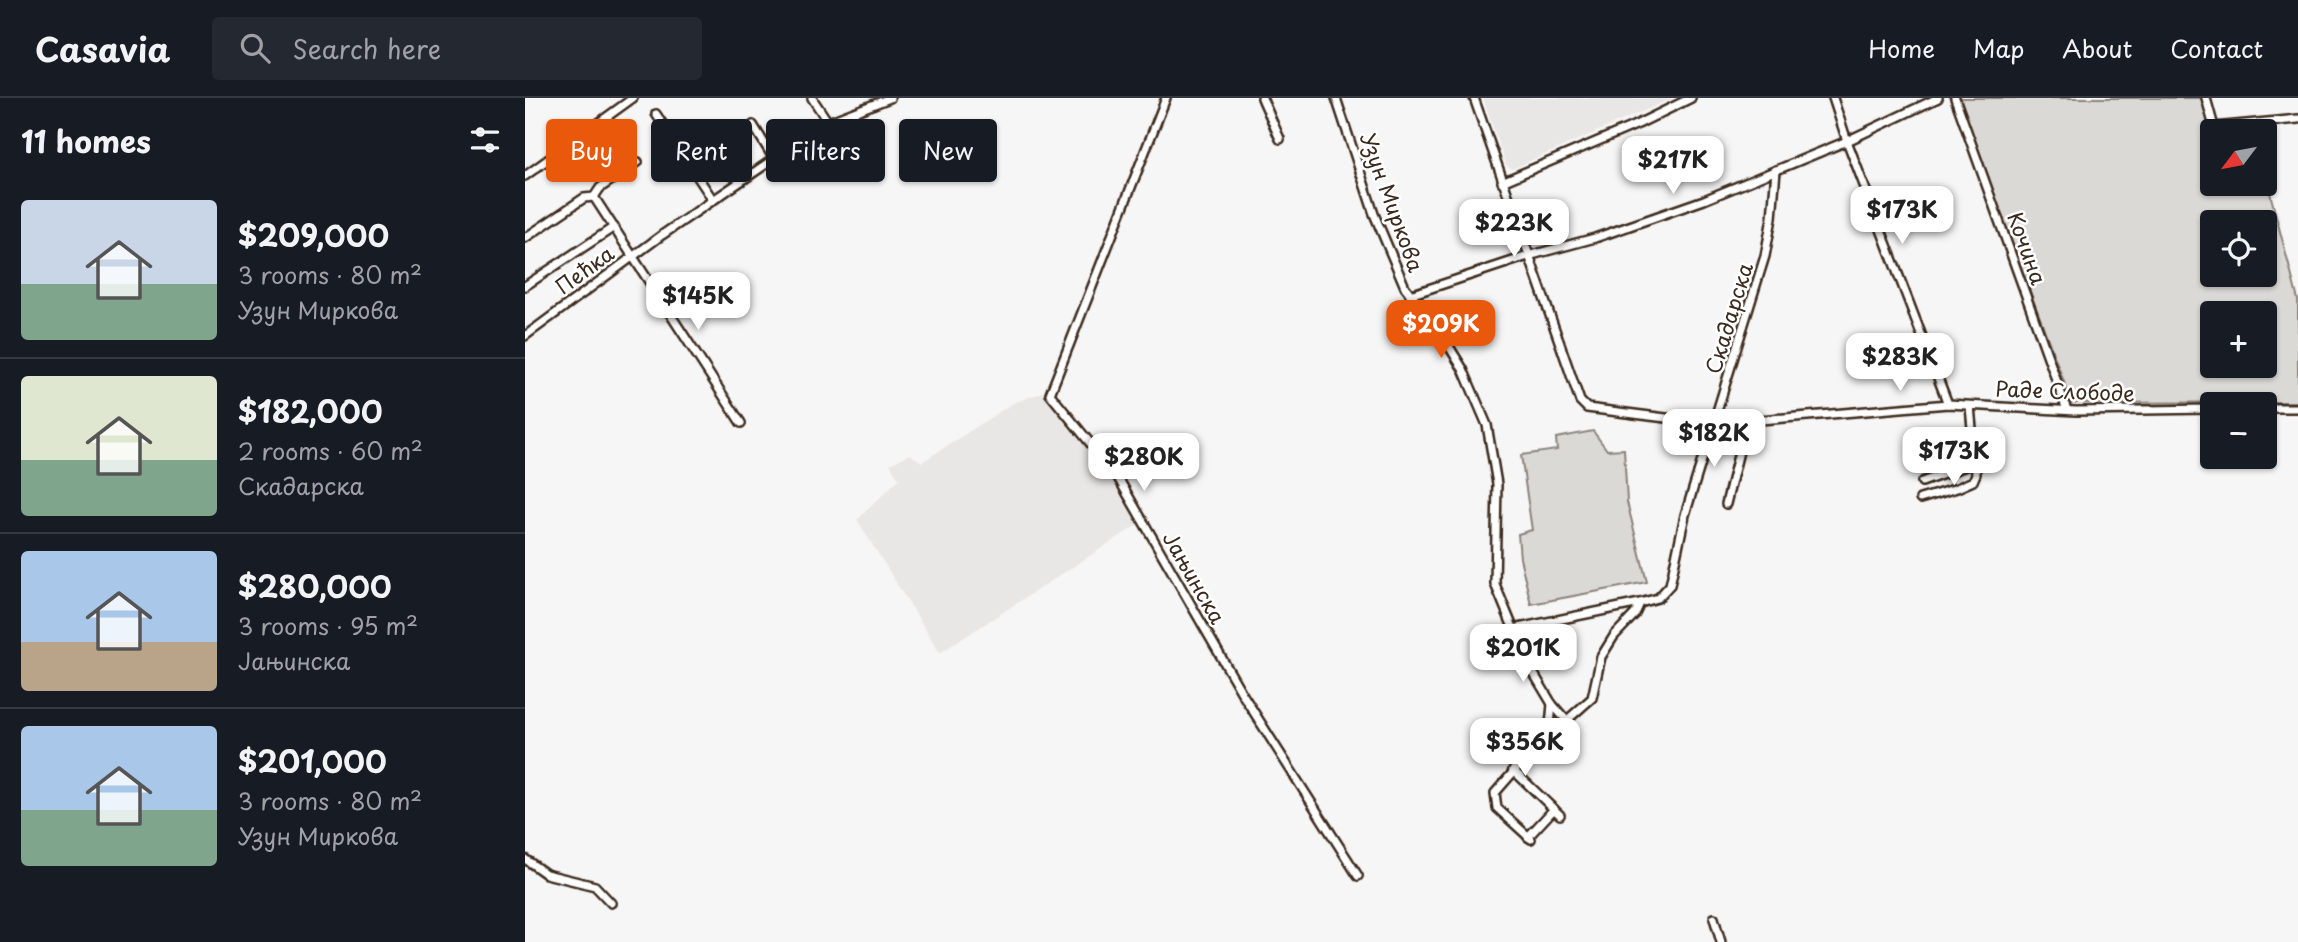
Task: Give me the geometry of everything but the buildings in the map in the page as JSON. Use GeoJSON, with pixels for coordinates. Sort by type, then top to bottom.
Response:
{"type":"FeatureCollection","features":[{"type":"Feature","properties":{"kind":"street"},"geometry":{"type":"LineString","coordinates":[[525,176],[633,98]]}},
{"type":"Feature","properties":{"kind":"street"},"geometry":{"type":"LineString","coordinates":[[812,98],[826,119]]}},
{"type":"Feature","properties":{"kind":"street","name":"Пећка"},"geometry":{"type":"LineString","coordinates":[[836,119],[890,98]]}},
{"type":"Feature","properties":{"kind":"street","name":"Јањинска"},"geometry":{"type":"LineString","coordinates":[[1166,98],[1050,394],[1117,476],[1262,726],[1358,876]]}},
{"type":"Feature","properties":{"kind":"street"},"geometry":{"type":"LineString","coordinates":[[1262,98],[1280,139]]}},
{"type":"Feature","properties":{"kind":"street","name":"Узун Миркова"},"geometry":{"type":"LineString","coordinates":[[1336,98],[1374,214],[1410,295],[1442,335],[1463,369],[1487,425],[1497,484],[1495,584],[1528,664],[1552,704],[1566,720]]}},
{"type":"Feature","properties":{"kind":"street"},"geometry":{"type":"LineString","coordinates":[[1474,98],[1528,256]]}},
{"type":"Feature","properties":{"kind":"street"},"geometry":{"type":"LineString","coordinates":[[1502,182],[1691,98]]}},
{"type":"Feature","properties":{"kind":"street"},"geometry":{"type":"LineString","coordinates":[[1833,98],[1948,404]]}},
{"type":"Feature","properties":{"kind":"street"},"geometry":{"type":"LineString","coordinates":[[1410,295],[1528,256],[1595,238],[1693,204],[1847,141],[1938,98]]}},
{"type":"Feature","properties":{"kind":"street","name":"Кочина"},"geometry":{"type":"LineString","coordinates":[[1955,98],[2067,410]]}},
{"type":"Feature","properties":{"kind":"street"},"geometry":{"type":"LineString","coordinates":[[2206,98],[2214,127],[2298,121]]}},
{"type":"Feature","properties":{"kind":"street"},"geometry":{"type":"LineString","coordinates":[[656,114],[713,200]]}},
{"type":"Feature","properties":{"kind":"street"},"geometry":{"type":"LineString","coordinates":[[753,125],[766,146]]}},
{"type":"Feature","properties":{"kind":"street"},"geometry":{"type":"LineString","coordinates":[[594,197],[600,188],[638,162]]}},
{"type":"Feature","properties":{"kind":"street","name":"Пећка"},"geometry":{"type":"LineString","coordinates":[[525,336],[631,257],[766,164]]}},
{"type":"Feature","properties":{"kind":"street","name":"Скадарска"},"geometry":{"type":"LineString","coordinates":[[1513,770],[1557,812],[1529,838],[1497,808],[1495,793],[1513,770],[1592,698],[1601,657],[1614,636],[1635,614],[1640,603],[1662,595],[1670,584],[1685,515],[1765,256],[1772,218],[1776,170]]}},
{"type":"Feature","properties":{"kind":"street"},"geometry":{"type":"LineString","coordinates":[[594,197],[631,257]]}},
{"type":"Feature","properties":{"kind":"street"},"geometry":{"type":"LineString","coordinates":[[525,238],[584,198],[594,197]]}},
{"type":"Feature","properties":{"kind":"street"},"geometry":{"type":"LineString","coordinates":[[525,286],[614,227]]}},
{"type":"Feature","properties":{"kind":"street","name":"Раде Слободе"},"geometry":{"type":"LineString","coordinates":[[1528,256],[1583,405],[1587,408],[1713,425],[1948,404],[2067,410],[2200,409]]}},
{"type":"Feature","properties":{"kind":"street","name":"Пећка"},"geometry":{"type":"LineString","coordinates":[[631,257],[741,423]]}},
{"type":"Feature","properties":{"kind":"street"},"geometry":{"type":"LineString","coordinates":[[1920,499],[1973,481],[1976,474],[1970,406]]}},
{"type":"Feature","properties":{"kind":"street"},"geometry":{"type":"LineString","coordinates":[[2277,408],[2298,408]]}},
{"type":"Feature","properties":{"kind":"street"},"geometry":{"type":"LineString","coordinates":[[1726,504],[1746,423]]}},
{"type":"Feature","properties":{"kind":"street"},"geometry":{"type":"LineString","coordinates":[[1922,482],[1974,463]]}},
{"type":"Feature","properties":{"kind":"street"},"geometry":{"type":"LineString","coordinates":[[1513,629],[1640,603]]}},
{"type":"Feature","properties":{"kind":"street"},"geometry":{"type":"LineString","coordinates":[[1549,737],[1552,704]]}},
{"type":"Feature","properties":{"kind":"street"},"geometry":{"type":"LineString","coordinates":[[525,859],[546,874],[596,886],[611,903]]}},
{"type":"Feature","properties":{"kind":"street"},"geometry":{"type":"LineString","coordinates":[[1713,918],[1721,942]]}},
{"type":"Feature","properties":{"kind":"shaded area"},"geometry":{"type":"Polygon","coordinates":[[[1483,98],[1673,98],[1512,169],[1506,165],[1483,98]]]}},
{"type":"Feature","properties":{"kind":"shaded area"},"geometry":{"type":"Polygon","coordinates":[[[1960,98],[2203,98],[2209,119],[2200,119],[2200,196],[2271,196],[2274,210],[2200,210],[2200,287],[2277,287],[2277,220],[2298,300],[2298,402],[2277,402],[2277,392],[2200,392],[2200,402],[2072,403],[1965,119],[1960,98]]]}},
{"type":"Feature","properties":{"kind":"shaded area"},"geometry":{"type":"Polygon","coordinates":[[[1043,392],[1083,436],[1117,480],[1142,522],[940,653],[857,520],[899,479],[890,464],[910,454],[922,462],[1013,403],[1043,392]]]}},
{"type":"Feature","properties":{"kind":"shaded area"},"geometry":{"type":"Polygon","coordinates":[[[1593,431],[1607,450],[1624,449],[1627,502],[1647,582],[1531,604],[1520,558],[1518,534],[1532,530],[1521,455],[1557,450],[1556,438],[1593,431]]]}}]}
